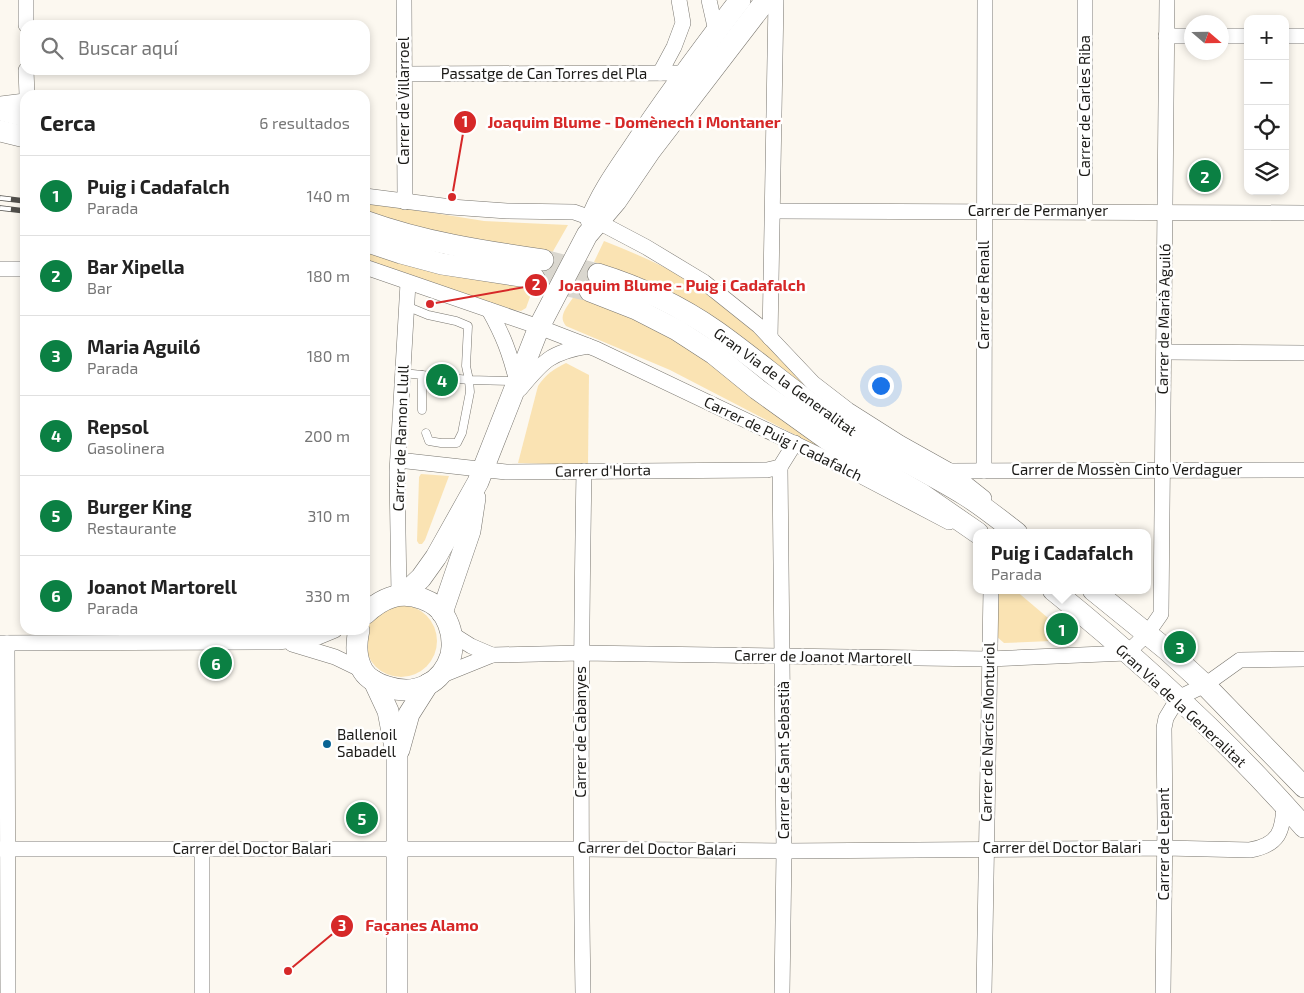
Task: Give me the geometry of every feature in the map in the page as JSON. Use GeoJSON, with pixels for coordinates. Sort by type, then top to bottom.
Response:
{"type":"FeatureCollection","features":[{"type":"Feature","properties":{"kind":"street"},"geometry":{"type":"LineString","coordinates":[[26,0],[26,20]]}},
{"type":"Feature","properties":{"kind":"street","name":"Carrer de Villarroel"},"geometry":{"type":"LineString","coordinates":[[404,0],[405,202]]}},
{"type":"Feature","properties":{"kind":"street"},"geometry":{"type":"LineString","coordinates":[[660,73],[674,47],[683,23],[679,0]]}},
{"type":"Feature","properties":{"kind":"street"},"geometry":{"type":"LineString","coordinates":[[668,128],[682,98],[710,55],[716,31],[709,0]]}},
{"type":"Feature","properties":{"kind":"street"},"geometry":{"type":"LineString","coordinates":[[370,610],[379,602],[401,594],[421,578],[432,563],[480,476],[539,327],[593,225],[607,186],[684,73],[740,0]]}},
{"type":"Feature","properties":{"kind":"street"},"geometry":{"type":"LineString","coordinates":[[593,225],[766,0]]}},
{"type":"Feature","properties":{"kind":"street"},"geometry":{"type":"LineString","coordinates":[[770,338],[776,0]]}},
{"type":"Feature","properties":{"kind":"street","name":"Carrer de Renall"},"geometry":{"type":"LineString","coordinates":[[984,471],[985,0]]}},
{"type":"Feature","properties":{"kind":"street","name":"Carrer de Carles Riba"},"geometry":{"type":"LineString","coordinates":[[1085,0],[1085,211]]}},
{"type":"Feature","properties":{"kind":"street","name":"Carrer de Marià Aguiló"},"geometry":{"type":"LineString","coordinates":[[1147,634],[1161,614],[1167,0]]}},
{"type":"Feature","properties":{"kind":"street"},"geometry":{"type":"LineString","coordinates":[[1166,36],[1184,36]]}},
{"type":"Feature","properties":{"kind":"street"},"geometry":{"type":"LineString","coordinates":[[1229,36],[1244,36]]}},
{"type":"Feature","properties":{"kind":"street"},"geometry":{"type":"LineString","coordinates":[[1289,36],[1304,36]]}},
{"type":"Feature","properties":{"kind":"street","name":"Passatge de Can Torres del Pla"},"geometry":{"type":"LineString","coordinates":[[404,74],[684,73]]}},
{"type":"Feature","properties":{"kind":"street"},"geometry":{"type":"LineString","coordinates":[[26,75],[27,90]]}},
{"type":"Feature","properties":{"kind":"street"},"geometry":{"type":"LineString","coordinates":[[0,104],[20,102]]}},
{"type":"Feature","properties":{"kind":"street"},"geometry":{"type":"LineString","coordinates":[[0,110],[19,132]]}},
{"type":"Feature","properties":{"kind":"street"},"geometry":{"type":"LineString","coordinates":[[370,197],[437,206],[507,211],[574,212],[593,225],[653,251],[704,282],[759,326],[813,383],[848,410],[900,443],[950,471],[986,499],[1013,529]]}},
{"type":"Feature","properties":{"kind":"street","name":"Carrer de Permanyer"},"geometry":{"type":"LineString","coordinates":[[772,211],[1304,213]]}},
{"type":"Feature","properties":{"kind":"street"},"geometry":{"type":"LineString","coordinates":[[370,223],[401,233],[538,269],[442,264],[370,243]]}},
{"type":"Feature","properties":{"kind":"street"},"geometry":{"type":"LineString","coordinates":[[0,269],[20,269]]}},
{"type":"Feature","properties":{"kind":"street","name":"Carrer de Puig i Cadafalch"},"geometry":{"type":"LineString","coordinates":[[370,271],[539,327],[631,364],[848,469],[936,516],[973,532]]}},
{"type":"Feature","properties":{"kind":"street","name":"Gran Via de la Generalitat"},"geometry":{"type":"LineString","coordinates":[[973,530],[920,493],[828,440],[764,394],[714,354],[677,330],[636,309],[594,282],[660,298],[696,318],[745,352],[799,396],[838,423],[873,445],[967,496],[1012,529]]}},
{"type":"Feature","properties":{"kind":"street","name":"Carrer de Ramon Llull"},"geometry":{"type":"LineString","coordinates":[[401,594],[398,460],[408,283]]}},
{"type":"Feature","properties":{"kind":"street"},"geometry":{"type":"LineString","coordinates":[[489,310],[500,328],[509,350],[517,382]]}},
{"type":"Feature","properties":{"kind":"street"},"geometry":{"type":"LineString","coordinates":[[509,402],[542,363],[557,353],[588,346]]}},
{"type":"Feature","properties":{"kind":"street"},"geometry":{"type":"LineString","coordinates":[[1164,352],[1304,353]]}},
{"type":"Feature","properties":{"kind":"street"},"geometry":{"type":"LineString","coordinates":[[773,469],[795,443]]}},
{"type":"Feature","properties":{"kind":"street","name":"Carrer d'Horta"},"geometry":{"type":"LineString","coordinates":[[398,460],[480,476],[506,472],[773,469]]}},
{"type":"Feature","properties":{"kind":"street","name":"Carrer de Sant Sebastià"},"geometry":{"type":"LineString","coordinates":[[773,469],[783,656],[784,851],[782,993]]}},
{"type":"Feature","properties":{"kind":"street","name":"Carrer de Mossèn Cinto Verdaguer"},"geometry":{"type":"LineString","coordinates":[[950,471],[1304,470]]}},
{"type":"Feature","properties":{"kind":"street","name":"Carrer de Cabanyes"},"geometry":{"type":"LineString","coordinates":[[583,993],[580,848],[584,471]]}},
{"type":"Feature","properties":{"kind":"street"},"geometry":{"type":"LineString","coordinates":[[442,613],[470,531],[480,476]]}},
{"type":"Feature","properties":{"kind":"street"},"geometry":{"type":"LineString","coordinates":[[397,758],[409,714],[449,659],[452,651],[452,634],[448,622],[442,613],[427,600],[413,595],[401,594]]}},
{"type":"Feature","properties":{"kind":"street","name":"Carrer de Narcís Monturiol"},"geometry":{"type":"LineString","coordinates":[[984,993],[991,594]]}},
{"type":"Feature","properties":{"kind":"street","name":"Gran Via de la Generalitat"},"geometry":{"type":"LineString","coordinates":[[1058,594],[1144,666],[1178,698],[1284,805],[1304,828]]}},
{"type":"Feature","properties":{"kind":"street","name":"Gran Via de la Generalitat"},"geometry":{"type":"LineString","coordinates":[[1098,594],[1167,650],[1205,685],[1304,787]]}},
{"type":"Feature","properties":{"kind":"street","name":"Carrer de Joanot Martorell"},"geometry":{"type":"LineString","coordinates":[[452,634],[470,646],[492,655]]}},
{"type":"Feature","properties":{"kind":"street"},"geometry":{"type":"LineString","coordinates":[[1127,653],[1147,634]]}},
{"type":"Feature","properties":{"kind":"street"},"geometry":{"type":"LineString","coordinates":[[8,993],[4,849],[4,643],[278,642],[323,635]]}},
{"type":"Feature","properties":{"kind":"street"},"geometry":{"type":"LineString","coordinates":[[358,635],[356,641],[359,658],[388,711],[397,758],[397,993]]}},
{"type":"Feature","properties":{"kind":"street"},"geometry":{"type":"LineString","coordinates":[[278,642],[300,645],[320,651],[347,662],[369,676],[398,690],[408,691],[434,680]]}},
{"type":"Feature","properties":{"kind":"street","name":"Carrer de Joanot Martorell"},"geometry":{"type":"LineString","coordinates":[[434,680],[492,655],[581,653],[990,659],[1127,653]]}},
{"type":"Feature","properties":{"kind":"street"},"geometry":{"type":"LineString","coordinates":[[1178,698],[1205,685],[1240,660],[1304,659]]}},
{"type":"Feature","properties":{"kind":"street","name":"Carrer de Lepant"},"geometry":{"type":"LineString","coordinates":[[1163,993],[1164,728],[1166,718],[1178,698]]}},
{"type":"Feature","properties":{"kind":"street","name":"Carrer del Doctor Balari"},"geometry":{"type":"LineString","coordinates":[[4,849],[397,850],[580,848],[784,851],[1165,848],[1250,850],[1263,848],[1280,833],[1283,824],[1284,805]]}},
{"type":"Feature","properties":{"kind":"street"},"geometry":{"type":"LineString","coordinates":[[202,849],[202,993]]}},
{"type":"Feature","properties":{"kind":"lane"},"geometry":{"type":"LineString","coordinates":[[406,306],[428,315],[456,321],[468,326],[466,366],[470,392],[462,433],[457,443],[429,441],[426,434]]}},
{"type":"Feature","properties":{"kind":"lane"},"geometry":{"type":"LineString","coordinates":[[403,373],[469,380],[517,382]]}},
{"type":"Feature","properties":{"kind":"lane"},"geometry":{"type":"LineString","coordinates":[[422,374],[422,410]]}},
{"type":"Feature","properties":{"kind":"shaded area"},"geometry":{"type":"Polygon","coordinates":[[[370,203],[484,221],[568,225],[552,253],[464,241],[370,214],[370,203]]]}},
{"type":"Feature","properties":{"kind":"shaded area"},"geometry":{"type":"Polygon","coordinates":[[[604,241],[665,267],[722,304],[757,334],[824,399],[633,277],[594,262],[604,241]]]}},
{"type":"Feature","properties":{"kind":"shaded area"},"geometry":{"type":"Polygon","coordinates":[[[370,250],[534,286],[526,308],[521,311],[417,280],[370,262],[370,250]]]}},
{"type":"Feature","properties":{"kind":"shaded area"},"geometry":{"type":"Polygon","coordinates":[[[574,296],[615,310],[691,348],[851,464],[670,370],[566,326],[563,315],[574,296]]]}},
{"type":"Feature","properties":{"kind":"shaded area"},"geometry":{"type":"Polygon","coordinates":[[[566,363],[589,375],[588,465],[518,463],[538,386],[550,372],[566,363]]]}},
{"type":"Feature","properties":{"kind":"shaded area"},"geometry":{"type":"Polygon","coordinates":[[[421,474],[449,476],[425,540],[422,544],[419,544],[417,541],[419,477],[421,474]]]}},
{"type":"Feature","properties":{"kind":"shaded area"},"geometry":{"type":"Polygon","coordinates":[[[997,594],[1020,594],[1074,640],[1004,643],[996,636],[997,594]]]}},
{"type":"Feature","properties":{"kind":"shaded area"},"geometry":{"type":"Polygon","coordinates":[[[394,606],[408,606],[421,611],[431,621],[436,634],[436,648],[431,661],[421,671],[408,676],[394,676],[381,671],[371,661],[366,648],[366,635],[370,635],[371,621],[381,611],[394,606]]]}},
{"type":"Feature","properties":{"kind":"tunnel"},"geometry":{"type":"LineString","coordinates":[[543,260],[598,274]]}},
{"type":"Feature","properties":{"kind":"tunnel"},"geometry":{"type":"LineString","coordinates":[[534,278],[590,291]]}},
{"type":"Feature","properties":{"kind":"railway"},"geometry":{"type":"LineString","coordinates":[[0,198],[20,200]]}},
{"type":"Feature","properties":{"kind":"railway"},"geometry":{"type":"LineString","coordinates":[[0,208],[20,210]]}},
{"type":"Feature","properties":{"kind":"place","name":"Bar Xipella"},"geometry":{"type":"Point","coordinates":[1205,176]}},
{"type":"Feature","properties":{"kind":"place","name":"Joaquim Blume - Domènech i Montaner"},"geometry":{"type":"Point","coordinates":[452,197]}},
{"type":"Feature","properties":{"kind":"place","name":"Joaquim Blume - Puig i Cadafalch"},"geometry":{"type":"Point","coordinates":[430,304]}},
{"type":"Feature","properties":{"kind":"place","name":"Repsol"},"geometry":{"type":"Point","coordinates":[442,380]}},
{"type":"Feature","properties":{"kind":"place","name":"Puig i Cadafalch"},"geometry":{"type":"Point","coordinates":[1062,629]}},
{"type":"Feature","properties":{"kind":"place","name":"Maria Aguiló"},"geometry":{"type":"Point","coordinates":[1180,647]}},
{"type":"Feature","properties":{"kind":"place","name":"Joanot Martorell"},"geometry":{"type":"Point","coordinates":[216,663]}},
{"type":"Feature","properties":{"kind":"place","name":"Ballenoil Sabadell"},"geometry":{"type":"Point","coordinates":[327,744]}},
{"type":"Feature","properties":{"kind":"place","name":"Burger King"},"geometry":{"type":"Point","coordinates":[362,818]}},
{"type":"Feature","properties":{"kind":"place","name":"Façanes Alamo"},"geometry":{"type":"Point","coordinates":[288,971]}}]}
